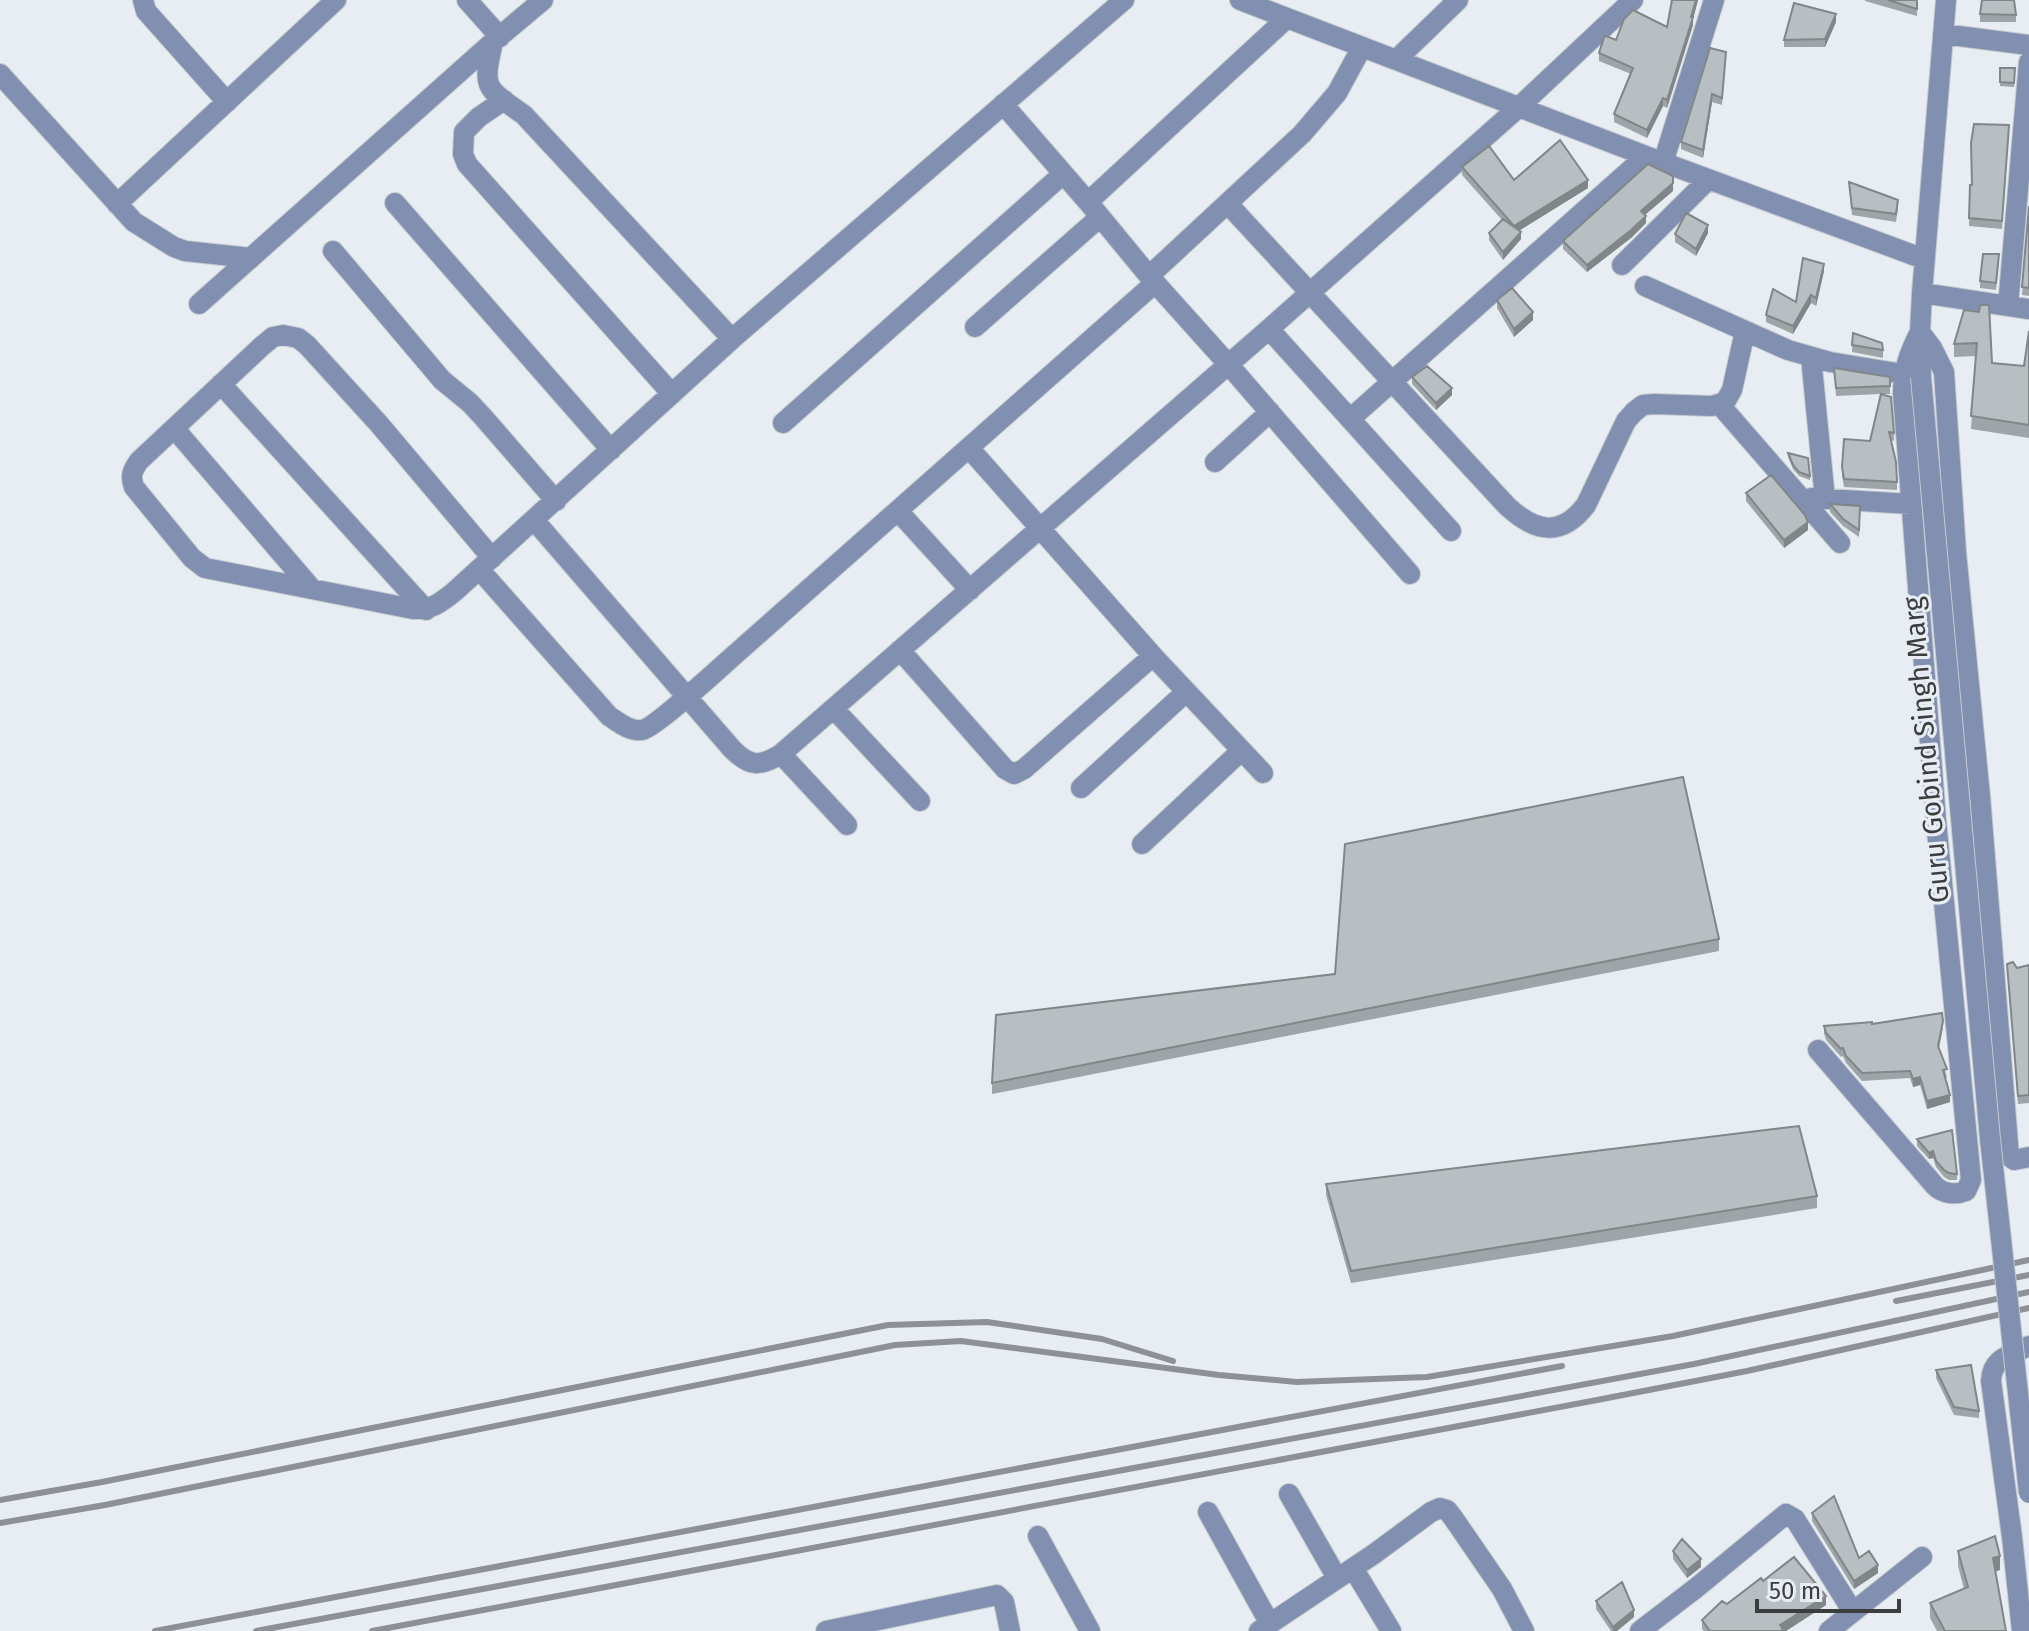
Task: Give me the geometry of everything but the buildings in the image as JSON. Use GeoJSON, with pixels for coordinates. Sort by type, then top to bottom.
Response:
{"type":"FeatureCollection","features":[{"type":"Feature","properties":{"kind":"street"},"geometry":{"type":"LineString","coordinates":[[143,0],[146,11],[227,102]]}},
{"type":"Feature","properties":{"kind":"street"},"geometry":{"type":"LineString","coordinates":[[117,204],[336,0]]}},
{"type":"Feature","properties":{"kind":"street"},"geometry":{"type":"LineString","coordinates":[[467,0],[497,40]]}},
{"type":"Feature","properties":{"kind":"street"},"geometry":{"type":"LineString","coordinates":[[199,304],[543,0]]}},
{"type":"Feature","properties":{"kind":"street"},"geometry":{"type":"LineString","coordinates":[[1124,0],[732,339],[556,501],[534,520],[486,564],[454,592],[426,610],[205,568],[192,558],[134,487],[132,470],[139,461],[221,384],[273,337],[298,338],[379,424],[486,564],[609,716],[635,730],[646,729],[969,448],[1152,280],[1319,116],[1337,93],[1362,47]]}},
{"type":"Feature","properties":{"kind":"street"},"geometry":{"type":"LineString","coordinates":[[1240,0],[1654,160],[1924,259]]}},
{"type":"Feature","properties":{"kind":"street"},"geometry":{"type":"LineString","coordinates":[[1396,60],[1458,0]]}},
{"type":"Feature","properties":{"kind":"street"},"geometry":{"type":"LineString","coordinates":[[534,520],[741,758],[761,764],[781,754],[834,709],[1269,329],[1519,107],[1633,0]]}},
{"type":"Feature","properties":{"kind":"street"},"geometry":{"type":"LineString","coordinates":[[1350,419],[1654,160],[1714,0]]}},
{"type":"Feature","properties":{"kind":"street","name":"Guru Gobind Singh Marg"},"geometry":{"type":"LineString","coordinates":[[1946,0],[1920,332],[1912,375],[2029,1493]]}},
{"type":"Feature","properties":{"kind":"street"},"geometry":{"type":"LineString","coordinates":[[975,327],[1287,18]]}},
{"type":"Feature","properties":{"kind":"street"},"geometry":{"type":"LineString","coordinates":[[1943,34],[2029,45]]}},
{"type":"Feature","properties":{"kind":"street"},"geometry":{"type":"LineString","coordinates":[[497,40],[486,76],[492,90],[524,115],[732,339]]}},
{"type":"Feature","properties":{"kind":"street"},"geometry":{"type":"LineString","coordinates":[[2008,306],[2029,62]]}},
{"type":"Feature","properties":{"kind":"street"},"geometry":{"type":"LineString","coordinates":[[0,74],[134,222],[185,251],[251,258]]}},
{"type":"Feature","properties":{"kind":"street"},"geometry":{"type":"LineString","coordinates":[[504,100],[464,132],[463,154],[467,164],[672,394]]}},
{"type":"Feature","properties":{"kind":"street"},"geometry":{"type":"LineString","coordinates":[[1003,104],[1152,280],[1410,574]]}},
{"type":"Feature","properties":{"kind":"street"},"geometry":{"type":"LineString","coordinates":[[783,423],[1063,174]]}},
{"type":"Feature","properties":{"kind":"street"},"geometry":{"type":"LineString","coordinates":[[1622,265],[1708,180]]}},
{"type":"Feature","properties":{"kind":"street"},"geometry":{"type":"LineString","coordinates":[[395,203],[611,450]]}},
{"type":"Feature","properties":{"kind":"street"},"geometry":{"type":"LineString","coordinates":[[1228,204],[1517,515],[1538,528],[1548,529],[1568,523],[1578,515],[1586,505],[1626,421],[1643,405],[1720,405],[1725,402],[1732,390],[1745,331]]}},
{"type":"Feature","properties":{"kind":"street"},"geometry":{"type":"LineString","coordinates":[[333,251],[442,380],[470,403],[556,501]]}},
{"type":"Feature","properties":{"kind":"street"},"geometry":{"type":"LineString","coordinates":[[1645,286],[1788,350],[1851,366],[1912,375],[1903,394],[1936,820],[1971,1180],[1966,1191],[1945,1193],[1935,1186],[1818,1050]]}},
{"type":"Feature","properties":{"kind":"street"},"geometry":{"type":"LineString","coordinates":[[1922,293],[2029,309]]}},
{"type":"Feature","properties":{"kind":"street"},"geometry":{"type":"LineString","coordinates":[[1269,329],[1451,531]]}},
{"type":"Feature","properties":{"kind":"street"},"geometry":{"type":"LineString","coordinates":[[1920,332],[1944,372],[1956,552],[1980,796],[2009,1156],[2014,1160],[2029,1157]]}},
{"type":"Feature","properties":{"kind":"street"},"geometry":{"type":"LineString","coordinates":[[1811,357],[1825,499]]}},
{"type":"Feature","properties":{"kind":"street"},"geometry":{"type":"LineString","coordinates":[[221,384],[426,610]]}},
{"type":"Feature","properties":{"kind":"street"},"geometry":{"type":"LineString","coordinates":[[1720,405],[1840,543]]}},
{"type":"Feature","properties":{"kind":"street"},"geometry":{"type":"LineString","coordinates":[[1215,462],[1270,412]]}},
{"type":"Feature","properties":{"kind":"street"},"geometry":{"type":"LineString","coordinates":[[174,428],[312,589]]}},
{"type":"Feature","properties":{"kind":"street"},"geometry":{"type":"LineString","coordinates":[[969,448],[1153,656],[1263,773]]}},
{"type":"Feature","properties":{"kind":"street"},"geometry":{"type":"LineString","coordinates":[[1801,498],[1911,504]]}},
{"type":"Feature","properties":{"kind":"street"},"geometry":{"type":"LineString","coordinates":[[898,511],[970,590]]}},
{"type":"Feature","properties":{"kind":"street"},"geometry":{"type":"LineString","coordinates":[[900,650],[1005,769],[1014,774],[1024,769],[1153,656]]}},
{"type":"Feature","properties":{"kind":"street"},"geometry":{"type":"LineString","coordinates":[[1081,788],[1186,692]]}},
{"type":"Feature","properties":{"kind":"street"},"geometry":{"type":"LineString","coordinates":[[834,709],[920,801]]}},
{"type":"Feature","properties":{"kind":"street"},"geometry":{"type":"LineString","coordinates":[[1142,844],[1241,751]]}},
{"type":"Feature","properties":{"kind":"street"},"geometry":{"type":"LineString","coordinates":[[781,754],[847,825]]}},
{"type":"Feature","properties":{"kind":"street"},"geometry":{"type":"LineString","coordinates":[[2022,1631],[1991,1371],[1996,1363],[2029,1346]]}},
{"type":"Feature","properties":{"kind":"street"},"geometry":{"type":"LineString","coordinates":[[1289,1494],[1391,1631]]}},
{"type":"Feature","properties":{"kind":"street"},"geometry":{"type":"LineString","coordinates":[[1208,1512],[1264,1627],[1431,1512],[1444,1508],[1502,1589],[1524,1631]]}},
{"type":"Feature","properties":{"kind":"street"},"geometry":{"type":"LineString","coordinates":[[1640,1631],[1786,1514],[1795,1519],[1853,1612]]}},
{"type":"Feature","properties":{"kind":"street"},"geometry":{"type":"LineString","coordinates":[[1038,1536],[1090,1631]]}},
{"type":"Feature","properties":{"kind":"street"},"geometry":{"type":"LineString","coordinates":[[1829,1631],[1922,1557]]}},
{"type":"Feature","properties":{"kind":"street"},"geometry":{"type":"LineString","coordinates":[[830,1631],[900,1624],[997,1595],[1004,1602],[1010,1631]]}},
{"type":"Feature","properties":{"kind":"railway"},"geometry":{"type":"LineString","coordinates":[[0,1523],[105,1505],[895,1345],[961,1341],[1219,1375],[1297,1382],[1427,1377],[1673,1336],[2029,1260]]}},
{"type":"Feature","properties":{"kind":"railway"},"geometry":{"type":"LineString","coordinates":[[1896,1301],[2029,1275]]}},
{"type":"Feature","properties":{"kind":"railway"},"geometry":{"type":"LineString","coordinates":[[256,1631],[1694,1364],[2029,1292]]}},
{"type":"Feature","properties":{"kind":"railway"},"geometry":{"type":"LineString","coordinates":[[372,1631],[1747,1371],[2029,1308]]}},
{"type":"Feature","properties":{"kind":"railway"},"geometry":{"type":"LineString","coordinates":[[0,1500],[888,1325],[987,1322],[1102,1339],[1173,1361]]}},
{"type":"Feature","properties":{"kind":"railway"},"geometry":{"type":"LineString","coordinates":[[155,1631],[1562,1366]]}}]}
